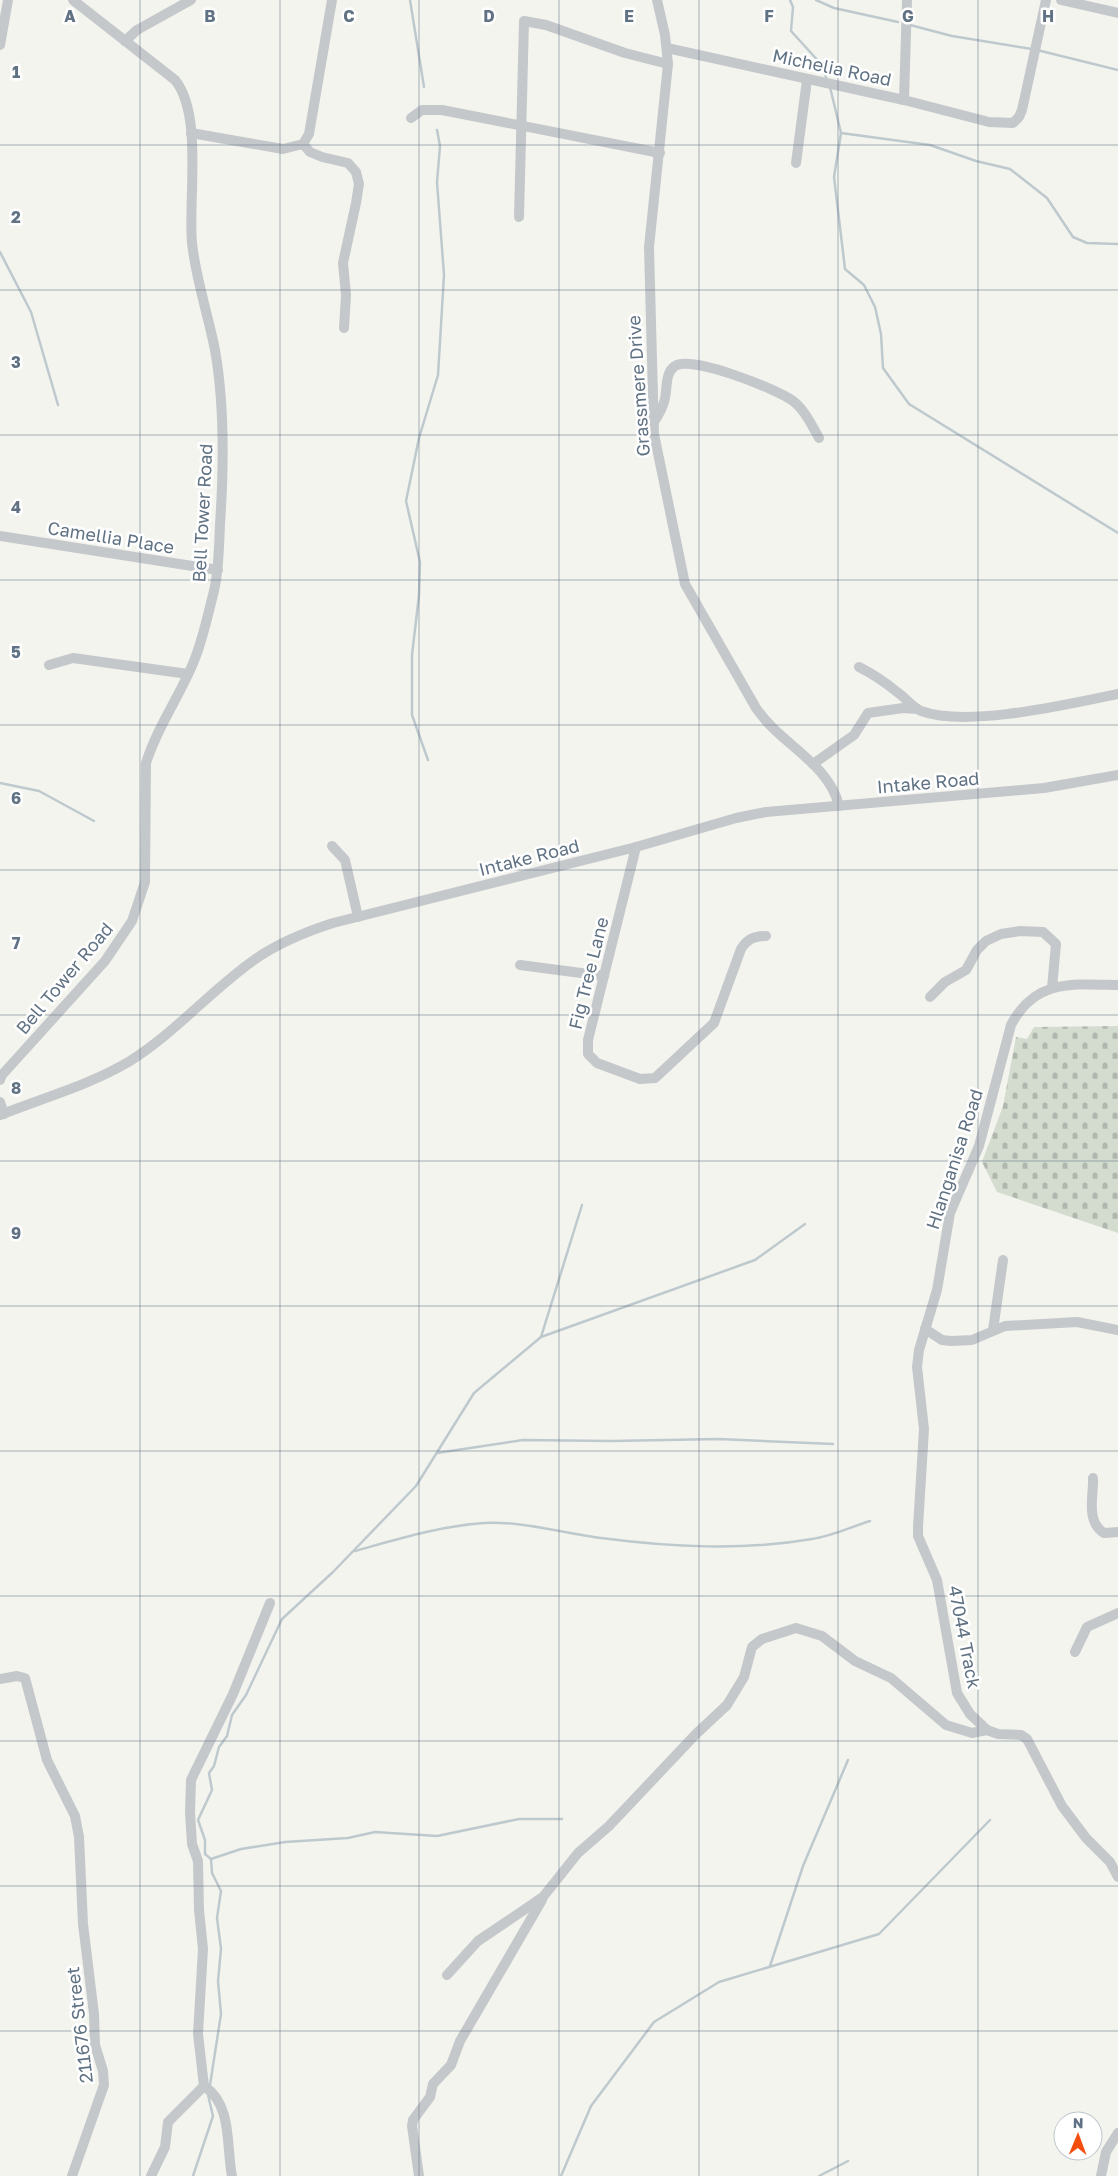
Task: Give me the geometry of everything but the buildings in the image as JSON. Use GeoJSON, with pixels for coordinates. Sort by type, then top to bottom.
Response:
{"type":"FeatureCollection","features":[{"type":"Feature","properties":{"kind":"street"},"geometry":{"type":"LineString","coordinates":[[0,45],[8,0]]}},
{"type":"Feature","properties":{"kind":"street","name":"Bell Tower Road"},"geometry":{"type":"LineString","coordinates":[[0,1080],[105,961],[132,921],[145,882],[146,764],[151,747],[195,659],[218,570],[224,466],[222,427],[214,349],[198,281],[192,242],[191,133],[186,100],[182,89],[175,80],[73,0]]}},
{"type":"Feature","properties":{"kind":"street"},"geometry":{"type":"LineString","coordinates":[[125,41],[137,30],[191,0]]}},
{"type":"Feature","properties":{"kind":"street"},"geometry":{"type":"LineString","coordinates":[[191,133],[284,149],[303,144],[309,134],[332,0]]}},
{"type":"Feature","properties":{"kind":"street","name":"Grassmere Drive"},"geometry":{"type":"LineString","coordinates":[[657,0],[667,48],[668,64],[649,247],[653,423],[680,558],[690,596],[767,724],[813,764],[832,785],[839,806]]}},
{"type":"Feature","properties":{"kind":"street"},"geometry":{"type":"LineString","coordinates":[[904,100],[907,0]]}},
{"type":"Feature","properties":{"kind":"street","name":"Michelia Road"},"geometry":{"type":"LineString","coordinates":[[667,48],[904,100],[989,122],[1013,123],[1019,117],[1046,0]]}},
{"type":"Feature","properties":{"kind":"street"},"geometry":{"type":"LineString","coordinates":[[1061,0],[1118,13]]}},
{"type":"Feature","properties":{"kind":"street"},"geometry":{"type":"LineString","coordinates":[[519,217],[524,21],[546,25],[625,53],[668,64]]}},
{"type":"Feature","properties":{"kind":"street"},"geometry":{"type":"LineString","coordinates":[[796,163],[807,80]]}},
{"type":"Feature","properties":{"kind":"street"},"geometry":{"type":"LineString","coordinates":[[411,118],[422,110],[442,110],[660,153]]}},
{"type":"Feature","properties":{"kind":"street"},"geometry":{"type":"LineString","coordinates":[[303,144],[310,152],[322,157],[348,162],[356,172],[359,184],[343,264],[346,295],[344,328]]}},
{"type":"Feature","properties":{"kind":"street"},"geometry":{"type":"LineString","coordinates":[[653,423],[665,400],[669,372],[676,365],[689,363],[753,381],[784,395],[803,411],[819,438]]}},
{"type":"Feature","properties":{"kind":"street","name":"Camellia Place"},"geometry":{"type":"LineString","coordinates":[[0,536],[218,570]]}},
{"type":"Feature","properties":{"kind":"street"},"geometry":{"type":"LineString","coordinates":[[49,665],[73,658],[188,674]]}},
{"type":"Feature","properties":{"kind":"street"},"geometry":{"type":"LineString","coordinates":[[858,667],[886,683],[917,709]]}},
{"type":"Feature","properties":{"kind":"street"},"geometry":{"type":"LineString","coordinates":[[813,764],[854,735],[868,712],[917,709],[951,715],[982,716],[1048,708],[1118,694]]}},
{"type":"Feature","properties":{"kind":"street","name":"Intake Road"},"geometry":{"type":"LineString","coordinates":[[2,1114],[82,1085],[130,1061],[174,1029],[260,956],[312,930],[358,916],[636,847],[736,818],[766,812],[1044,788],[1118,775]]}},
{"type":"Feature","properties":{"kind":"street"},"geometry":{"type":"LineString","coordinates":[[332,846],[345,860],[358,916]]}},
{"type":"Feature","properties":{"kind":"street","name":"Fig Tree Lane"},"geometry":{"type":"LineString","coordinates":[[636,847],[588,1040],[588,1054],[597,1064],[640,1079],[650,1079],[661,1074],[709,1030],[718,1018],[740,949],[745,942],[752,938],[766,936]]}},
{"type":"Feature","properties":{"kind":"street"},"geometry":{"type":"LineString","coordinates":[[930,997],[946,982],[966,970],[981,945],[1001,934],[1020,931],[1043,932],[1056,944],[1052,988]]}},
{"type":"Feature","properties":{"kind":"street"},"geometry":{"type":"LineString","coordinates":[[520,965],[604,976]]}},
{"type":"Feature","properties":{"kind":"street","name":"Hlanganisa Road"},"geometry":{"type":"LineString","coordinates":[[920,1396],[917,1367],[925,1329],[937,1290],[950,1213],[979,1146],[1011,1025],[1026,1003],[1041,991],[1052,988],[1118,985]]}},
{"type":"Feature","properties":{"kind":"street"},"geometry":{"type":"LineString","coordinates":[[0,1102],[2,1114]]}},
{"type":"Feature","properties":{"kind":"street"},"geometry":{"type":"LineString","coordinates":[[993,1330],[1003,1260]]}},
{"type":"Feature","properties":{"kind":"street"},"geometry":{"type":"LineString","coordinates":[[925,1329],[942,1340],[951,1341],[972,1340],[1005,1326],[1077,1322],[1118,1330]]}},
{"type":"Feature","properties":{"kind":"street","name":"47044 Track"},"geometry":{"type":"LineString","coordinates":[[920,1396],[924,1429],[918,1536],[937,1580],[957,1693],[970,1714],[987,1730]]}},
{"type":"Feature","properties":{"kind":"street"},"geometry":{"type":"LineString","coordinates":[[1093,1478],[1090,1502],[1097,1526],[1104,1533],[1118,1532]]}},
{"type":"Feature","properties":{"kind":"street"},"geometry":{"type":"LineString","coordinates":[[204,2086],[198,2034],[203,1949],[199,1910],[199,1870],[192,1844],[190,1813],[191,1780],[233,1694],[270,1603]]}},
{"type":"Feature","properties":{"kind":"street"},"geometry":{"type":"LineString","coordinates":[[1075,1652],[1087,1627],[1118,1613]]}},
{"type":"Feature","properties":{"kind":"street"},"geometry":{"type":"LineString","coordinates":[[419,2176],[412,2126],[413,2120],[430,2097],[433,2084],[451,2065],[460,2041],[543,1897],[578,1853],[609,1826],[696,1734],[727,1705],[744,1677],[752,1648],[762,1639],[780,1631],[802,1628],[822,1636],[855,1661],[891,1678],[946,1725],[972,1733],[987,1730],[998,1734],[1021,1735],[1027,1739],[1062,1806],[1086,1838],[1110,1862],[1118,1877]]}},
{"type":"Feature","properties":{"kind":"street","name":"211676 Street"},"geometry":{"type":"LineString","coordinates":[[0,1679],[17,1676],[25,1678],[47,1760],[75,1816],[79,1837],[83,1924],[94,2014],[95,2045],[103,2071],[104,2085],[72,2176]]}},
{"type":"Feature","properties":{"kind":"street"},"geometry":{"type":"LineString","coordinates":[[447,1975],[478,1941],[543,1897]]}},
{"type":"Feature","properties":{"kind":"street"},"geometry":{"type":"LineString","coordinates":[[151,2176],[165,2148],[168,2122],[204,2086]]}},
{"type":"Feature","properties":{"kind":"street"},"geometry":{"type":"LineString","coordinates":[[204,2086],[210,2089],[219,2103],[224,2116],[229,2135],[232,2176]]}},
{"type":"Feature","properties":{"kind":"street"},"geometry":{"type":"LineString","coordinates":[[1102,2176],[1106,2152],[1118,2134]]}},
{"type":"Feature","properties":{"kind":"green space"},"geometry":{"type":"Polygon","coordinates":[[[1118,1026],[1118,1233],[997,1192],[982,1162],[1003,1106],[1016,1037],[1027,1039],[1034,1027],[1118,1026]]]}},
{"type":"Feature","properties":{"kind":"waterway"},"geometry":{"type":"LineString","coordinates":[[410,0],[424,87]]}},
{"type":"Feature","properties":{"kind":"waterway"},"geometry":{"type":"LineString","coordinates":[[790,0],[793,7],[791,31],[821,64],[827,80]]}},
{"type":"Feature","properties":{"kind":"waterway"},"geometry":{"type":"LineString","coordinates":[[816,0],[834,8],[898,22]]}},
{"type":"Feature","properties":{"kind":"waterway"},"geometry":{"type":"LineString","coordinates":[[910,25],[952,36],[1032,49]]}},
{"type":"Feature","properties":{"kind":"waterway"},"geometry":{"type":"LineString","coordinates":[[1037,50],[1118,70]]}},
{"type":"Feature","properties":{"kind":"waterway"},"geometry":{"type":"LineString","coordinates":[[830,87],[841,133],[834,177],[845,269],[864,285],[875,307],[881,334],[883,368],[909,404],[1118,533]]}},
{"type":"Feature","properties":{"kind":"waterway"},"geometry":{"type":"LineString","coordinates":[[428,760],[412,715],[412,655],[419,595],[420,562],[406,501],[419,438],[438,375],[444,275],[437,182],[440,146],[437,130]]}},
{"type":"Feature","properties":{"kind":"waterway"},"geometry":{"type":"LineString","coordinates":[[841,133],[930,145],[976,161],[1010,169],[1047,198],[1073,237],[1087,243],[1118,244]]}},
{"type":"Feature","properties":{"kind":"waterway"},"geometry":{"type":"LineString","coordinates":[[0,252],[31,312],[58,405]]}},
{"type":"Feature","properties":{"kind":"waterway"},"geometry":{"type":"LineString","coordinates":[[0,783],[39,791],[94,821]]}},
{"type":"Feature","properties":{"kind":"waterway"},"geometry":{"type":"LineString","coordinates":[[541,1337],[582,1205]]}},
{"type":"Feature","properties":{"kind":"waterway"},"geometry":{"type":"LineString","coordinates":[[210,2085],[221,2014],[218,1981],[221,1949],[217,1918],[221,1891],[212,1873],[211,1859],[205,1854],[205,1840],[198,1820],[212,1790],[209,1773],[214,1766],[219,1747],[227,1736],[232,1715],[246,1695],[282,1619],[333,1572],[416,1486],[474,1393],[541,1337],[755,1260],[805,1224]]}},
{"type":"Feature","properties":{"kind":"waterway"},"geometry":{"type":"LineString","coordinates":[[437,1453],[523,1440],[719,1439],[833,1444]]}},
{"type":"Feature","properties":{"kind":"waterway"},"geometry":{"type":"LineString","coordinates":[[355,1551],[435,1530],[484,1523],[514,1524],[601,1538],[654,1544],[733,1546],[786,1543],[819,1538],[870,1521]]}},
{"type":"Feature","properties":{"kind":"waterway"},"geometry":{"type":"LineString","coordinates":[[770,1966],[803,1866],[848,1760]]}},
{"type":"Feature","properties":{"kind":"waterway"},"geometry":{"type":"LineString","coordinates":[[211,1859],[241,1849],[285,1842],[348,1838],[375,1832],[437,1836],[519,1819],[562,1819]]}},
{"type":"Feature","properties":{"kind":"waterway"},"geometry":{"type":"LineString","coordinates":[[561,2176],[591,2106],[654,2022],[719,1982],[879,1934],[990,1820]]}},
{"type":"Feature","properties":{"kind":"waterway"},"geometry":{"type":"LineString","coordinates":[[193,2176],[213,2116],[208,2095]]}},
{"type":"Feature","properties":{"kind":"waterway"},"geometry":{"type":"LineString","coordinates":[[819,2176],[848,2161]]}}]}
